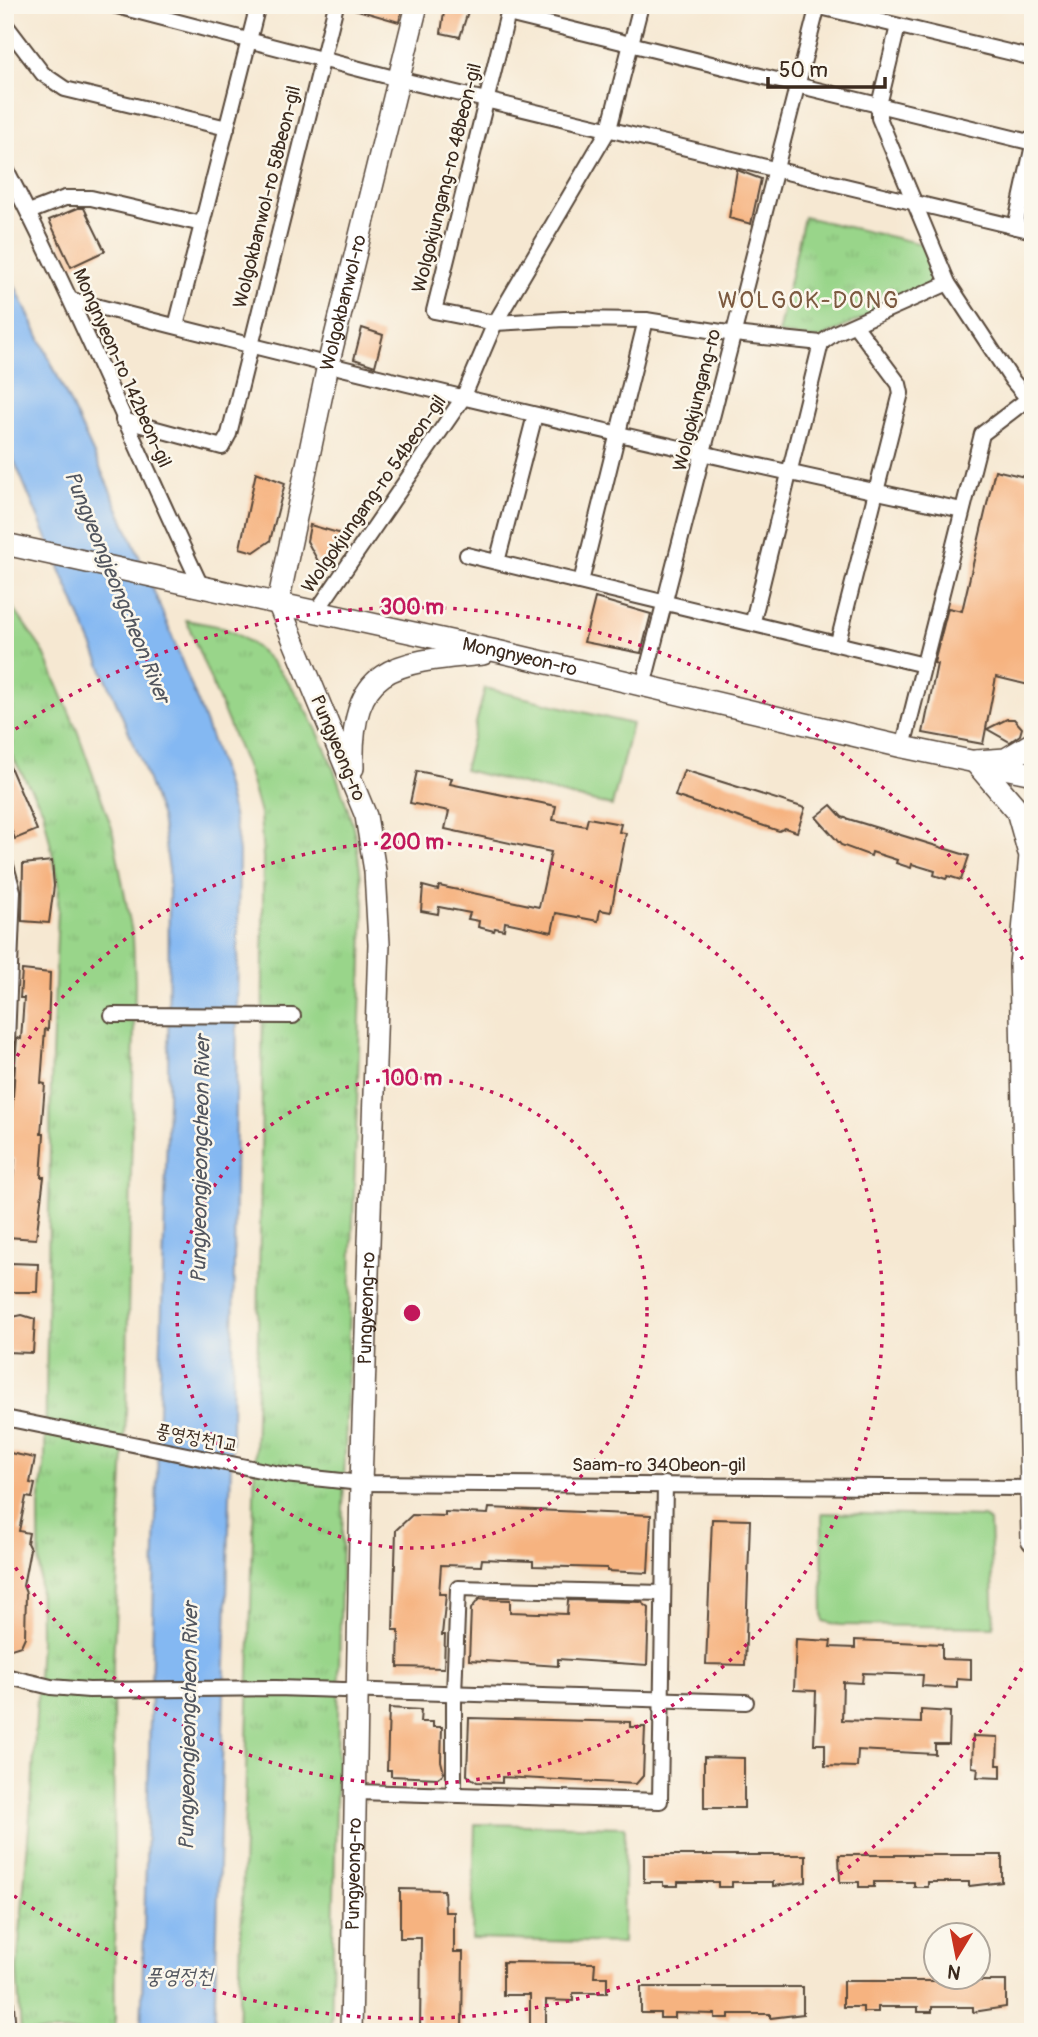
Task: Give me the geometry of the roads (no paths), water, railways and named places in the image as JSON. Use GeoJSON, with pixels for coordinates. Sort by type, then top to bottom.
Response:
{"type":"FeatureCollection","features":[{"type":"Feature","properties":{"kind":"main road","name":"Wolgokbanwol-ro"},"geometry":{"type":"LineString","coordinates":[[278,603],[328,365],[417,5]]}},
{"type":"Feature","properties":{"kind":"main road","name":"Mongnyeon-ro"},"geometry":{"type":"LineString","coordinates":[[5,544],[501,652],[903,747],[1033,774]]}},
{"type":"Feature","properties":{"kind":"main road","name":"Pungyeong-ro"},"geometry":{"type":"LineString","coordinates":[[278,603],[354,780],[366,816],[375,871],[379,944],[362,1483],[351,2032]]}},
{"type":"Feature","properties":{"kind":"main road"},"geometry":{"type":"LineString","coordinates":[[354,780],[352,739],[358,705],[366,690],[382,676],[407,663],[501,652]]}},
{"type":"Feature","properties":{"kind":"main road"},"geometry":{"type":"LineString","coordinates":[[976,762],[1006,760],[1033,744]]}},
{"type":"Feature","properties":{"kind":"main road"},"geometry":{"type":"LineString","coordinates":[[976,762],[1018,811],[1031,858]]}},
{"type":"Feature","properties":{"kind":"main road"},"geometry":{"type":"LineString","coordinates":[[1033,833],[1021,965],[1033,1540]]}},
{"type":"Feature","properties":{"kind":"street"},"geometry":{"type":"LineString","coordinates":[[113,5],[398,79],[1033,231]]}},
{"type":"Feature","properties":{"kind":"street"},"geometry":{"type":"LineString","coordinates":[[176,326],[258,5]]}},
{"type":"Feature","properties":{"kind":"street","name":"Wolgokbanwol-ro 58beon-gil"},"geometry":{"type":"LineString","coordinates":[[123,420],[222,447],[229,434],[249,345],[336,5]]}},
{"type":"Feature","properties":{"kind":"street"},"geometry":{"type":"LineString","coordinates":[[463,398],[495,323],[609,129],[641,5]]}},
{"type":"Feature","properties":{"kind":"street"},"geometry":{"type":"LineString","coordinates":[[816,6],[1033,58]]}},
{"type":"Feature","properties":{"kind":"street","name":"Wolgokjungang-ro"},"geometry":{"type":"LineString","coordinates":[[643,686],[704,456],[816,6]]}},
{"type":"Feature","properties":{"kind":"street"},"geometry":{"type":"LineString","coordinates":[[509,10],[631,44],[1033,144],[1016,227]]}},
{"type":"Feature","properties":{"kind":"street","name":"Wolgokjungang-ro 48beon-gil"},"geometry":{"type":"LineString","coordinates":[[509,10],[484,99],[434,312],[495,323],[564,319],[646,320],[734,334],[821,343]]}},
{"type":"Feature","properties":{"kind":"street"},"geometry":{"type":"LineString","coordinates":[[5,24],[43,74],[65,89],[227,128]]}},
{"type":"Feature","properties":{"kind":"street"},"geometry":{"type":"LineString","coordinates":[[898,26],[879,105],[879,118],[948,284],[1031,400],[982,433],[903,747]]}},
{"type":"Feature","properties":{"kind":"street","name":"Mongnyeon-ro 142beon-gil"},"geometry":{"type":"LineString","coordinates":[[5,167],[72,300],[192,584]]}},
{"type":"Feature","properties":{"kind":"street"},"geometry":{"type":"LineString","coordinates":[[29,212],[65,198],[91,198],[202,224]]}},
{"type":"Feature","properties":{"kind":"street"},"geometry":{"type":"LineString","coordinates":[[753,621],[821,343],[948,284]]}},
{"type":"Feature","properties":{"kind":"street","name":"Wolgokjungang-ro 54beon-gil"},"geometry":{"type":"LineString","coordinates":[[72,300],[704,456],[962,510]]}},
{"type":"Feature","properties":{"kind":"street"},"geometry":{"type":"LineString","coordinates":[[581,582],[646,320]]}},
{"type":"Feature","properties":{"kind":"street"},"geometry":{"type":"LineString","coordinates":[[838,642],[901,393],[899,384],[855,325]]}},
{"type":"Feature","properties":{"kind":"street","name":"Wolgokjungang-ro 54beon-gil"},"geometry":{"type":"LineString","coordinates":[[316,612],[463,398]]}},
{"type":"Feature","properties":{"kind":"street"},"geometry":{"type":"LineString","coordinates":[[497,562],[535,415]]}},
{"type":"Feature","properties":{"kind":"street"},"geometry":{"type":"LineString","coordinates":[[467,555],[753,621],[924,665]]}},
{"type":"Feature","properties":{"kind":"street"},"geometry":{"type":"LineString","coordinates":[[5,862],[13,891],[5,1092]]}},
{"type":"Feature","properties":{"kind":"street"},"geometry":{"type":"LineString","coordinates":[[112,1015],[293,1016]]}},
{"type":"Feature","properties":{"kind":"street","name":"풍영정천1교"},"geometry":{"type":"LineString","coordinates":[[5,1418],[285,1475]]}},
{"type":"Feature","properties":{"kind":"street","name":"Saam-ro 340beon-gil"},"geometry":{"type":"LineString","coordinates":[[285,1475],[362,1483],[1031,1489]]}},
{"type":"Feature","properties":{"kind":"street"},"geometry":{"type":"LineString","coordinates":[[357,1792],[660,1801],[664,1484]]}},
{"type":"Feature","properties":{"kind":"street"},"geometry":{"type":"LineString","coordinates":[[454,1794],[458,1588],[663,1592]]}},
{"type":"Feature","properties":{"kind":"street"},"geometry":{"type":"LineString","coordinates":[[5,1676],[51,1687],[89,1690],[276,1688],[746,1702]]}},
{"type":"Feature","properties":{"kind":"street"},"geometry":{"type":"LineString","coordinates":[[5,1993],[8,2032]]}},
{"type":"Feature","properties":{"kind":"water"},"geometry":{"type":"Polygon","coordinates":[[[5,265],[116,503],[177,649],[223,774],[239,852],[232,1430],[214,2032],[141,2032],[168,1098],[169,870],[161,818],[142,763],[5,439],[5,265]]]}},
{"type":"Feature","properties":{"kind":"district","name":"WOLGOK-DONG"},"geometry":{"type":"Point","coordinates":[809,300]}},
{"type":"Feature","properties":{"kind":"water label","name":"Pungyeongjeongcheon River"},"geometry":{"type":"Point","coordinates":[117,587]}},
{"type":"Feature","properties":{"kind":"water label","name":"Pungyeongjeongcheon River"},"geometry":{"type":"Point","coordinates":[201,1159]}},
{"type":"Feature","properties":{"kind":"water label","name":"Pungyeongjeongcheon River"},"geometry":{"type":"Point","coordinates":[189,1726]}},
{"type":"Feature","properties":{"kind":"water label","name":"풍영정천"},"geometry":{"type":"Point","coordinates":[179,1976]}}]}
